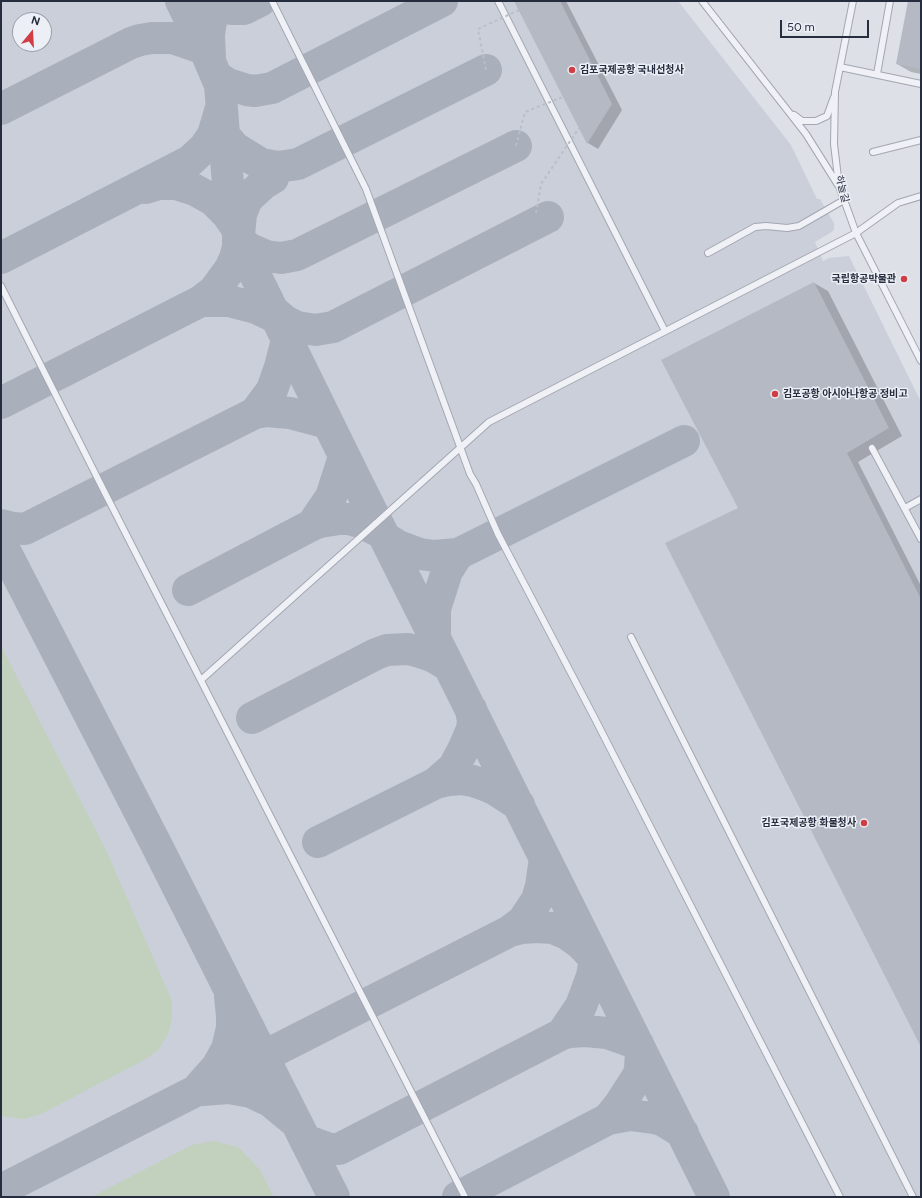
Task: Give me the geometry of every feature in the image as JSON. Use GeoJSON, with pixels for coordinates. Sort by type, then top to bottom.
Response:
{"type":"FeatureCollection","features":[{"type":"Feature","properties":{"kind":"lane"},"geometry":{"type":"LineString","coordinates":[[272,1],[366,189],[460,448],[470,474],[476,484],[498,534],[597,722],[840,1197]]}},
{"type":"Feature","properties":{"kind":"lane"},"geometry":{"type":"LineString","coordinates":[[498,1],[665,331]]}},
{"type":"Feature","properties":{"kind":"lane"},"geometry":{"type":"LineString","coordinates":[[702,1],[806,134],[839,186]]}},
{"type":"Feature","properties":{"kind":"lane","name":"하늘길"},"geometry":{"type":"LineString","coordinates":[[853,1],[836,92],[834,144],[839,186],[856,233],[921,361]]}},
{"type":"Feature","properties":{"kind":"lane"},"geometry":{"type":"LineString","coordinates":[[877,74],[890,1]]}},
{"type":"Feature","properties":{"kind":"lane"},"geometry":{"type":"LineString","coordinates":[[840,67],[921,84]]}},
{"type":"Feature","properties":{"kind":"lane"},"geometry":{"type":"LineString","coordinates":[[788,111],[802,121],[816,121],[827,116],[836,92]]}},
{"type":"Feature","properties":{"kind":"lane"},"geometry":{"type":"LineString","coordinates":[[873,152],[921,140]]}},
{"type":"Feature","properties":{"kind":"lane"},"geometry":{"type":"LineString","coordinates":[[201,680],[492,420],[856,233],[898,203],[921,196]]}},
{"type":"Feature","properties":{"kind":"lane"},"geometry":{"type":"LineString","coordinates":[[708,253],[755,227],[766,226],[787,228],[799,226],[844,200]]}},
{"type":"Feature","properties":{"kind":"lane"},"geometry":{"type":"LineString","coordinates":[[1,286],[465,1197]]}},
{"type":"Feature","properties":{"kind":"lane"},"geometry":{"type":"LineString","coordinates":[[872,448],[921,539]]}},
{"type":"Feature","properties":{"kind":"lane"},"geometry":{"type":"LineString","coordinates":[[905,508],[921,499]]}},
{"type":"Feature","properties":{"kind":"lane"},"geometry":{"type":"LineString","coordinates":[[631,637],[912,1197]]}},
{"type":"Feature","properties":{"kind":"path"},"geometry":{"type":"LineString","coordinates":[[486,70],[478,29],[519,10]]}},
{"type":"Feature","properties":{"kind":"path"},"geometry":{"type":"LineString","coordinates":[[516,146],[525,112],[563,97]]}},
{"type":"Feature","properties":{"kind":"path"},"geometry":{"type":"LineString","coordinates":[[536,213],[541,184],[579,128]]}},
{"type":"Feature","properties":{"kind":"shaded area"},"geometry":{"type":"Polygon","coordinates":[[[1,1],[678,1],[791,145],[817,199],[820,199],[834,223],[834,229],[832,232],[815,242],[823,261],[829,258],[849,256],[921,402],[921,1197],[1,1197],[1,1]]]}},
{"type":"Feature","properties":{"kind":"green space"},"geometry":{"type":"Polygon","coordinates":[[[1,646],[106,850],[172,1001],[172,1018],[168,1034],[158,1050],[144,1060],[41,1114],[24,1119],[1,1115],[1,646]]]}},
{"type":"Feature","properties":{"kind":"green space"},"geometry":{"type":"Polygon","coordinates":[[[213,1141],[238,1147],[260,1170],[274,1197],[91,1197],[192,1145],[213,1141]]]}},
{"type":"Feature","properties":{"kind":"building","name":"김포국제공항 국내선청사"},"geometry":{"type":"Polygon","coordinates":[[[514,1],[560,1],[612,104],[587,144],[514,1]]]}},
{"type":"Feature","properties":{"kind":"building"},"geometry":{"type":"Polygon","coordinates":[[[908,1],[921,1],[921,69],[896,64],[908,1]]]}},
{"type":"Feature","properties":{"kind":"building","name":"김포국제공항 화물청사"},"geometry":{"type":"Polygon","coordinates":[[[814,282],[889,428],[847,453],[921,599],[921,1047],[665,543],[738,508],[661,360],[814,282]]]}},
{"type":"Feature","properties":{"kind":"taxiway"},"geometry":{"type":"LineString","coordinates":[[181,1],[220,85],[229,196],[236,227],[246,256],[355,478],[714,1197]]}},
{"type":"Feature","properties":{"kind":"taxiway"},"geometry":{"type":"LineString","coordinates":[[204,1],[213,5],[231,9],[244,9],[260,1]]}},
{"type":"Feature","properties":{"kind":"taxiway"},"geometry":{"type":"LineString","coordinates":[[210,58],[209,35],[216,1]]}},
{"type":"Feature","properties":{"kind":"taxiway"},"geometry":{"type":"LineString","coordinates":[[217,77],[228,84],[247,90],[255,91],[272,88],[442,1]]}},
{"type":"Feature","properties":{"kind":"taxiway"},"geometry":{"type":"LineString","coordinates":[[1,109],[131,43],[140,40],[152,38],[173,38],[205,49]]}},
{"type":"Feature","properties":{"kind":"taxiway"},"geometry":{"type":"LineString","coordinates":[[223,134],[235,148],[261,164],[278,167],[298,164],[486,70]]}},
{"type":"Feature","properties":{"kind":"taxiway"},"geometry":{"type":"LineString","coordinates":[[1,258],[190,161],[204,148],[213,135],[220,111]]}},
{"type":"Feature","properties":{"kind":"taxiway"},"geometry":{"type":"LineString","coordinates":[[242,243],[250,249],[266,256],[281,258],[297,255],[516,146]]}},
{"type":"Feature","properties":{"kind":"taxiway"},"geometry":{"type":"LineString","coordinates":[[239,235],[241,214],[247,199],[263,184],[273,178]]}},
{"type":"Feature","properties":{"kind":"taxiway"},"geometry":{"type":"LineString","coordinates":[[146,188],[159,184],[176,184],[195,190],[213,200],[227,214],[236,227]]}},
{"type":"Feature","properties":{"kind":"taxiway"},"geometry":{"type":"LineString","coordinates":[[272,310],[285,321],[297,327],[316,330],[333,327],[548,217]]}},
{"type":"Feature","properties":{"kind":"taxiway"},"geometry":{"type":"LineString","coordinates":[[201,301],[214,291],[230,269],[238,247],[238,233]]}},
{"type":"Feature","properties":{"kind":"taxiway"},"geometry":{"type":"LineString","coordinates":[[1,403],[201,301],[229,301],[256,308],[275,317]]}},
{"type":"Feature","properties":{"kind":"taxiway"},"geometry":{"type":"LineString","coordinates":[[255,413],[272,390],[287,340]]}},
{"type":"Feature","properties":{"kind":"taxiway"},"geometry":{"type":"LineString","coordinates":[[1,525],[25,529],[255,413],[266,411],[290,413],[328,423]]}},
{"type":"Feature","properties":{"kind":"taxiway"},"geometry":{"type":"LineString","coordinates":[[385,538],[398,546],[420,554],[434,556],[458,554],[684,441]]}},
{"type":"Feature","properties":{"kind":"taxiway"},"geometry":{"type":"LineString","coordinates":[[312,525],[331,497],[344,457]]}},
{"type":"Feature","properties":{"kind":"taxiway"},"geometry":{"type":"LineString","coordinates":[[188,590],[320,522],[349,519],[360,522],[382,533]]}},
{"type":"Feature","properties":{"kind":"taxiway"},"geometry":{"type":"LineString","coordinates":[[1,543],[155,842],[334,1197]]}},
{"type":"Feature","properties":{"kind":"taxiway"},"geometry":{"type":"LineString","coordinates":[[435,638],[435,609],[447,571],[458,554]]}},
{"type":"Feature","properties":{"kind":"taxiway"},"geometry":{"type":"LineString","coordinates":[[252,718],[376,654],[387,650],[408,649],[420,652],[432,656],[449,666]]}},
{"type":"Feature","properties":{"kind":"taxiway"},"geometry":{"type":"LineString","coordinates":[[436,783],[454,767],[464,748],[472,729],[473,721],[471,709]]}},
{"type":"Feature","properties":{"kind":"taxiway"},"geometry":{"type":"LineString","coordinates":[[318,842],[436,783],[449,780],[461,779],[473,781],[496,790],[519,805]]}},
{"type":"Feature","properties":{"kind":"taxiway"},"geometry":{"type":"LineString","coordinates":[[510,931],[523,921],[537,900],[541,886],[545,858]]}},
{"type":"Feature","properties":{"kind":"taxiway"},"geometry":{"type":"LineString","coordinates":[[1,1190],[510,931],[521,928],[553,928],[567,934],[581,944],[595,959],[592,976],[581,1006],[562,1034]]}},
{"type":"Feature","properties":{"kind":"taxiway"},"geometry":{"type":"LineString","coordinates":[[200,1086],[217,1067],[227,1049],[232,1028],[230,996]]}},
{"type":"Feature","properties":{"kind":"taxiway"},"geometry":{"type":"LineString","coordinates":[[305,1140],[330,1149],[339,1149],[562,1034],[585,1031],[607,1033],[638,1044]]}},
{"type":"Feature","properties":{"kind":"taxiway"},"geometry":{"type":"LineString","coordinates":[[608,1119],[620,1104],[638,1076],[641,1051]]}},
{"type":"Feature","properties":{"kind":"taxiway"},"geometry":{"type":"LineString","coordinates":[[202,1090],[229,1088],[251,1092],[270,1101],[293,1120]]}},
{"type":"Feature","properties":{"kind":"taxiway"},"geometry":{"type":"LineString","coordinates":[[458,1197],[608,1119],[630,1115],[653,1118],[662,1120],[683,1133]]}},
{"type":"Feature","properties":{"kind":"place","name":"김포국제공항 국내선청사"},"geometry":{"type":"Point","coordinates":[572,70]}},
{"type":"Feature","properties":{"kind":"place","name":"국립항공박물관"},"geometry":{"type":"Point","coordinates":[904,279]}},
{"type":"Feature","properties":{"kind":"place","name":"김포공항 아시아나항공 정비고"},"geometry":{"type":"Point","coordinates":[775,394]}},
{"type":"Feature","properties":{"kind":"place","name":"김포국제공항 화물청사"},"geometry":{"type":"Point","coordinates":[864,823]}}]}
